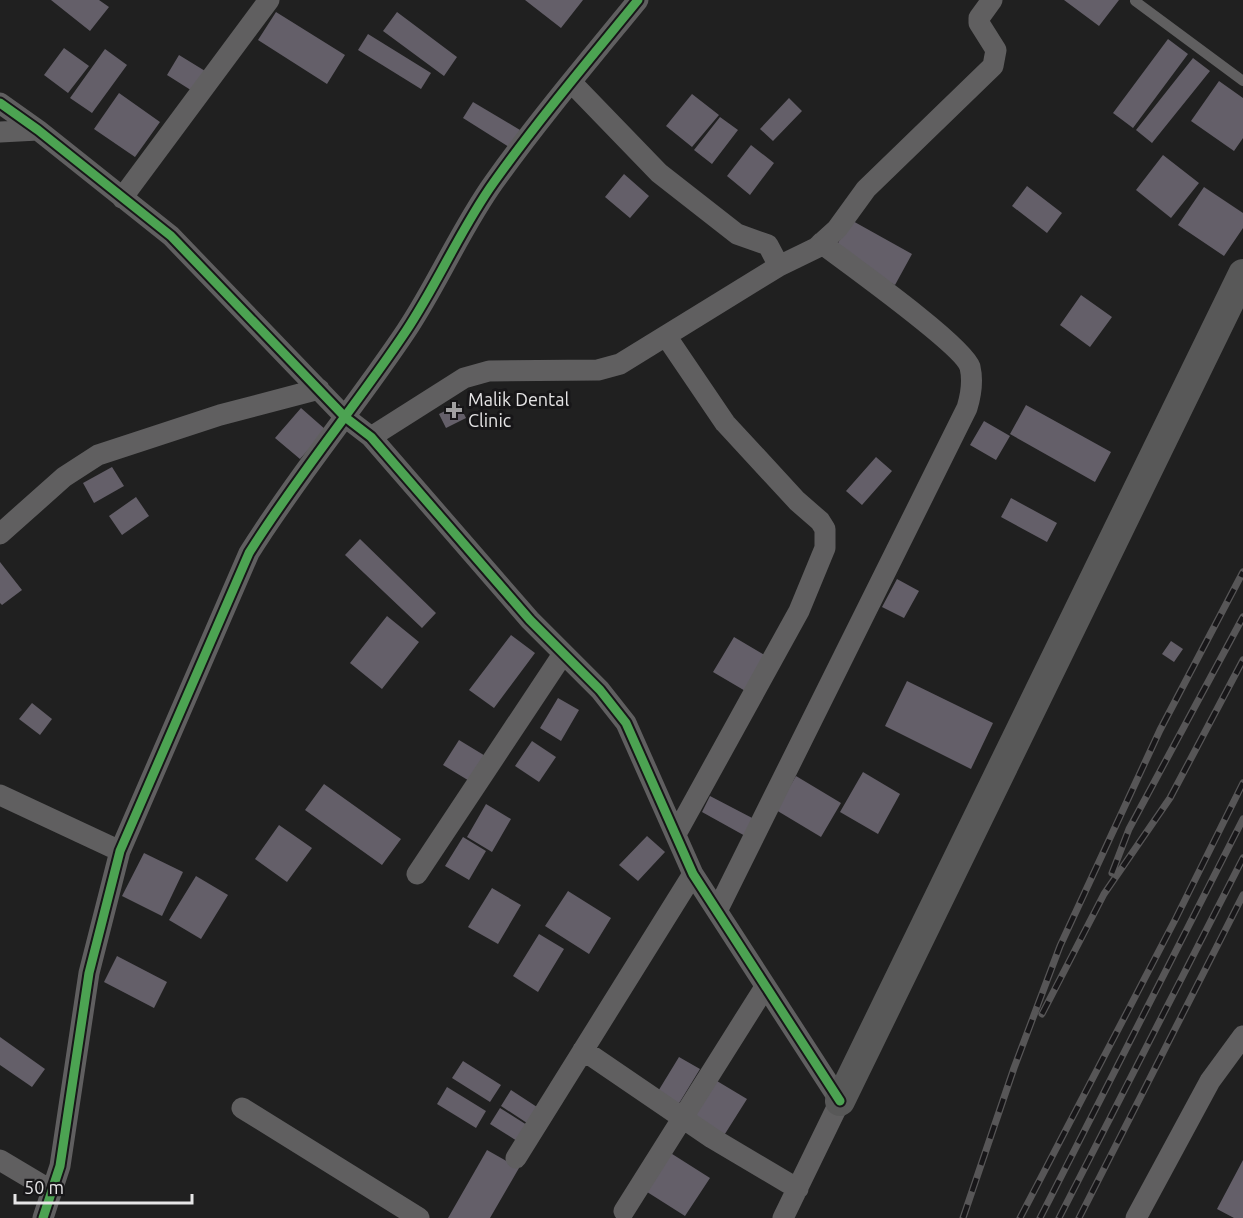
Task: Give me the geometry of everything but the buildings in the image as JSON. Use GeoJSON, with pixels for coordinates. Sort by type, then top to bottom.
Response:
{"type":"FeatureCollection","features":[{"type":"Feature","properties":{"kind":"street"},"geometry":{"type":"LineString","coordinates":[[122,198],[269,0]]}},
{"type":"Feature","properties":{"kind":"street"},"geometry":{"type":"LineString","coordinates":[[43,1218],[60,1166],[89,973],[120,851],[249,553],[273,514],[408,329],[493,183],[638,0]]}},
{"type":"Feature","properties":{"kind":"street"},"geometry":{"type":"LineString","coordinates":[[371,437],[464,378],[476,373],[609,368],[620,364],[779,266],[816,248],[837,229],[866,189],[993,66],[996,50],[983,30],[979,18],[992,0]]}},
{"type":"Feature","properties":{"kind":"street"},"geometry":{"type":"LineString","coordinates":[[571,82],[659,173],[731,230],[768,245],[779,266]]}},
{"type":"Feature","properties":{"kind":"street"},"geometry":{"type":"LineString","coordinates":[[0,103],[38,130],[171,236],[345,417],[371,437],[530,620],[600,690],[626,723],[693,874],[840,1101]]}},
{"type":"Feature","properties":{"kind":"street"},"geometry":{"type":"LineString","coordinates":[[0,132],[38,130]]}},
{"type":"Feature","properties":{"kind":"street"},"geometry":{"type":"LineString","coordinates":[[717,911],[967,408],[970,396],[969,365],[959,351],[821,243]]}},
{"type":"Feature","properties":{"kind":"street"},"geometry":{"type":"LineString","coordinates":[[783,1218],[1243,274]]}},
{"type":"Feature","properties":{"kind":"street"},"geometry":{"type":"LineString","coordinates":[[666,336],[725,423],[797,501],[820,521],[825,530],[826,540],[825,549],[799,611],[676,834]]}},
{"type":"Feature","properties":{"kind":"street"},"geometry":{"type":"LineString","coordinates":[[0,534],[64,477],[98,455],[220,415],[319,389]]}},
{"type":"Feature","properties":{"kind":"street"},"geometry":{"type":"LineString","coordinates":[[417,874],[563,654]]}},
{"type":"Feature","properties":{"kind":"street"},"geometry":{"type":"LineString","coordinates":[[0,795],[120,851]]}},
{"type":"Feature","properties":{"kind":"street"},"geometry":{"type":"LineString","coordinates":[[516,1158],[693,874]]}},
{"type":"Feature","properties":{"kind":"street"},"geometry":{"type":"LineString","coordinates":[[624,1211],[681,1117],[765,987]]}},
{"type":"Feature","properties":{"kind":"street"},"geometry":{"type":"LineString","coordinates":[[1136,1218],[1210,1081],[1243,1036]]}},
{"type":"Feature","properties":{"kind":"street"},"geometry":{"type":"LineString","coordinates":[[583,1050],[712,1138],[798,1189]]}},
{"type":"Feature","properties":{"kind":"street"},"geometry":{"type":"LineString","coordinates":[[242,1108],[419,1218]]}},
{"type":"Feature","properties":{"kind":"street"},"geometry":{"type":"LineString","coordinates":[[0,1160],[52,1191]]}},
{"type":"Feature","properties":{"kind":"lane"},"geometry":{"type":"LineString","coordinates":[[1135,1],[1243,81]]}},
{"type":"Feature","properties":{"kind":"railway"},"geometry":{"type":"LineString","coordinates":[[963,1218],[1014,1068],[1060,946],[1160,730],[1243,572]]}},
{"type":"Feature","properties":{"kind":"railway"},"geometry":{"type":"LineString","coordinates":[[1112,873],[1129,829],[1243,617]]}},
{"type":"Feature","properties":{"kind":"railway"},"geometry":{"type":"LineString","coordinates":[[1042,1014],[1104,894],[1170,798],[1243,660]]}},
{"type":"Feature","properties":{"kind":"railway"},"geometry":{"type":"LineString","coordinates":[[1020,1218],[1175,920],[1243,783]]}},
{"type":"Feature","properties":{"kind":"railway"},"geometry":{"type":"LineString","coordinates":[[1040,1218],[1243,819]]}},
{"type":"Feature","properties":{"kind":"railway"},"geometry":{"type":"LineString","coordinates":[[1059,1218],[1243,858]]}},
{"type":"Feature","properties":{"kind":"railway"},"geometry":{"type":"LineString","coordinates":[[1079,1218],[1243,895]]}},
{"type":"Feature","properties":{"kind":"cycle path"},"geometry":{"type":"LineString","coordinates":[[43,1218],[60,1166],[89,973],[120,851],[249,553],[267,524],[406,331],[494,182],[546,113],[638,0]]}},
{"type":"Feature","properties":{"kind":"cycle path"},"geometry":{"type":"LineString","coordinates":[[0,103],[38,130],[171,236],[345,417],[371,437],[530,620],[600,690],[626,723],[693,874],[840,1101]]}},
{"type":"Feature","properties":{"kind":"place","name":"Malik Dental Clinic"},"geometry":{"type":"Point","coordinates":[454,410]}}]}
